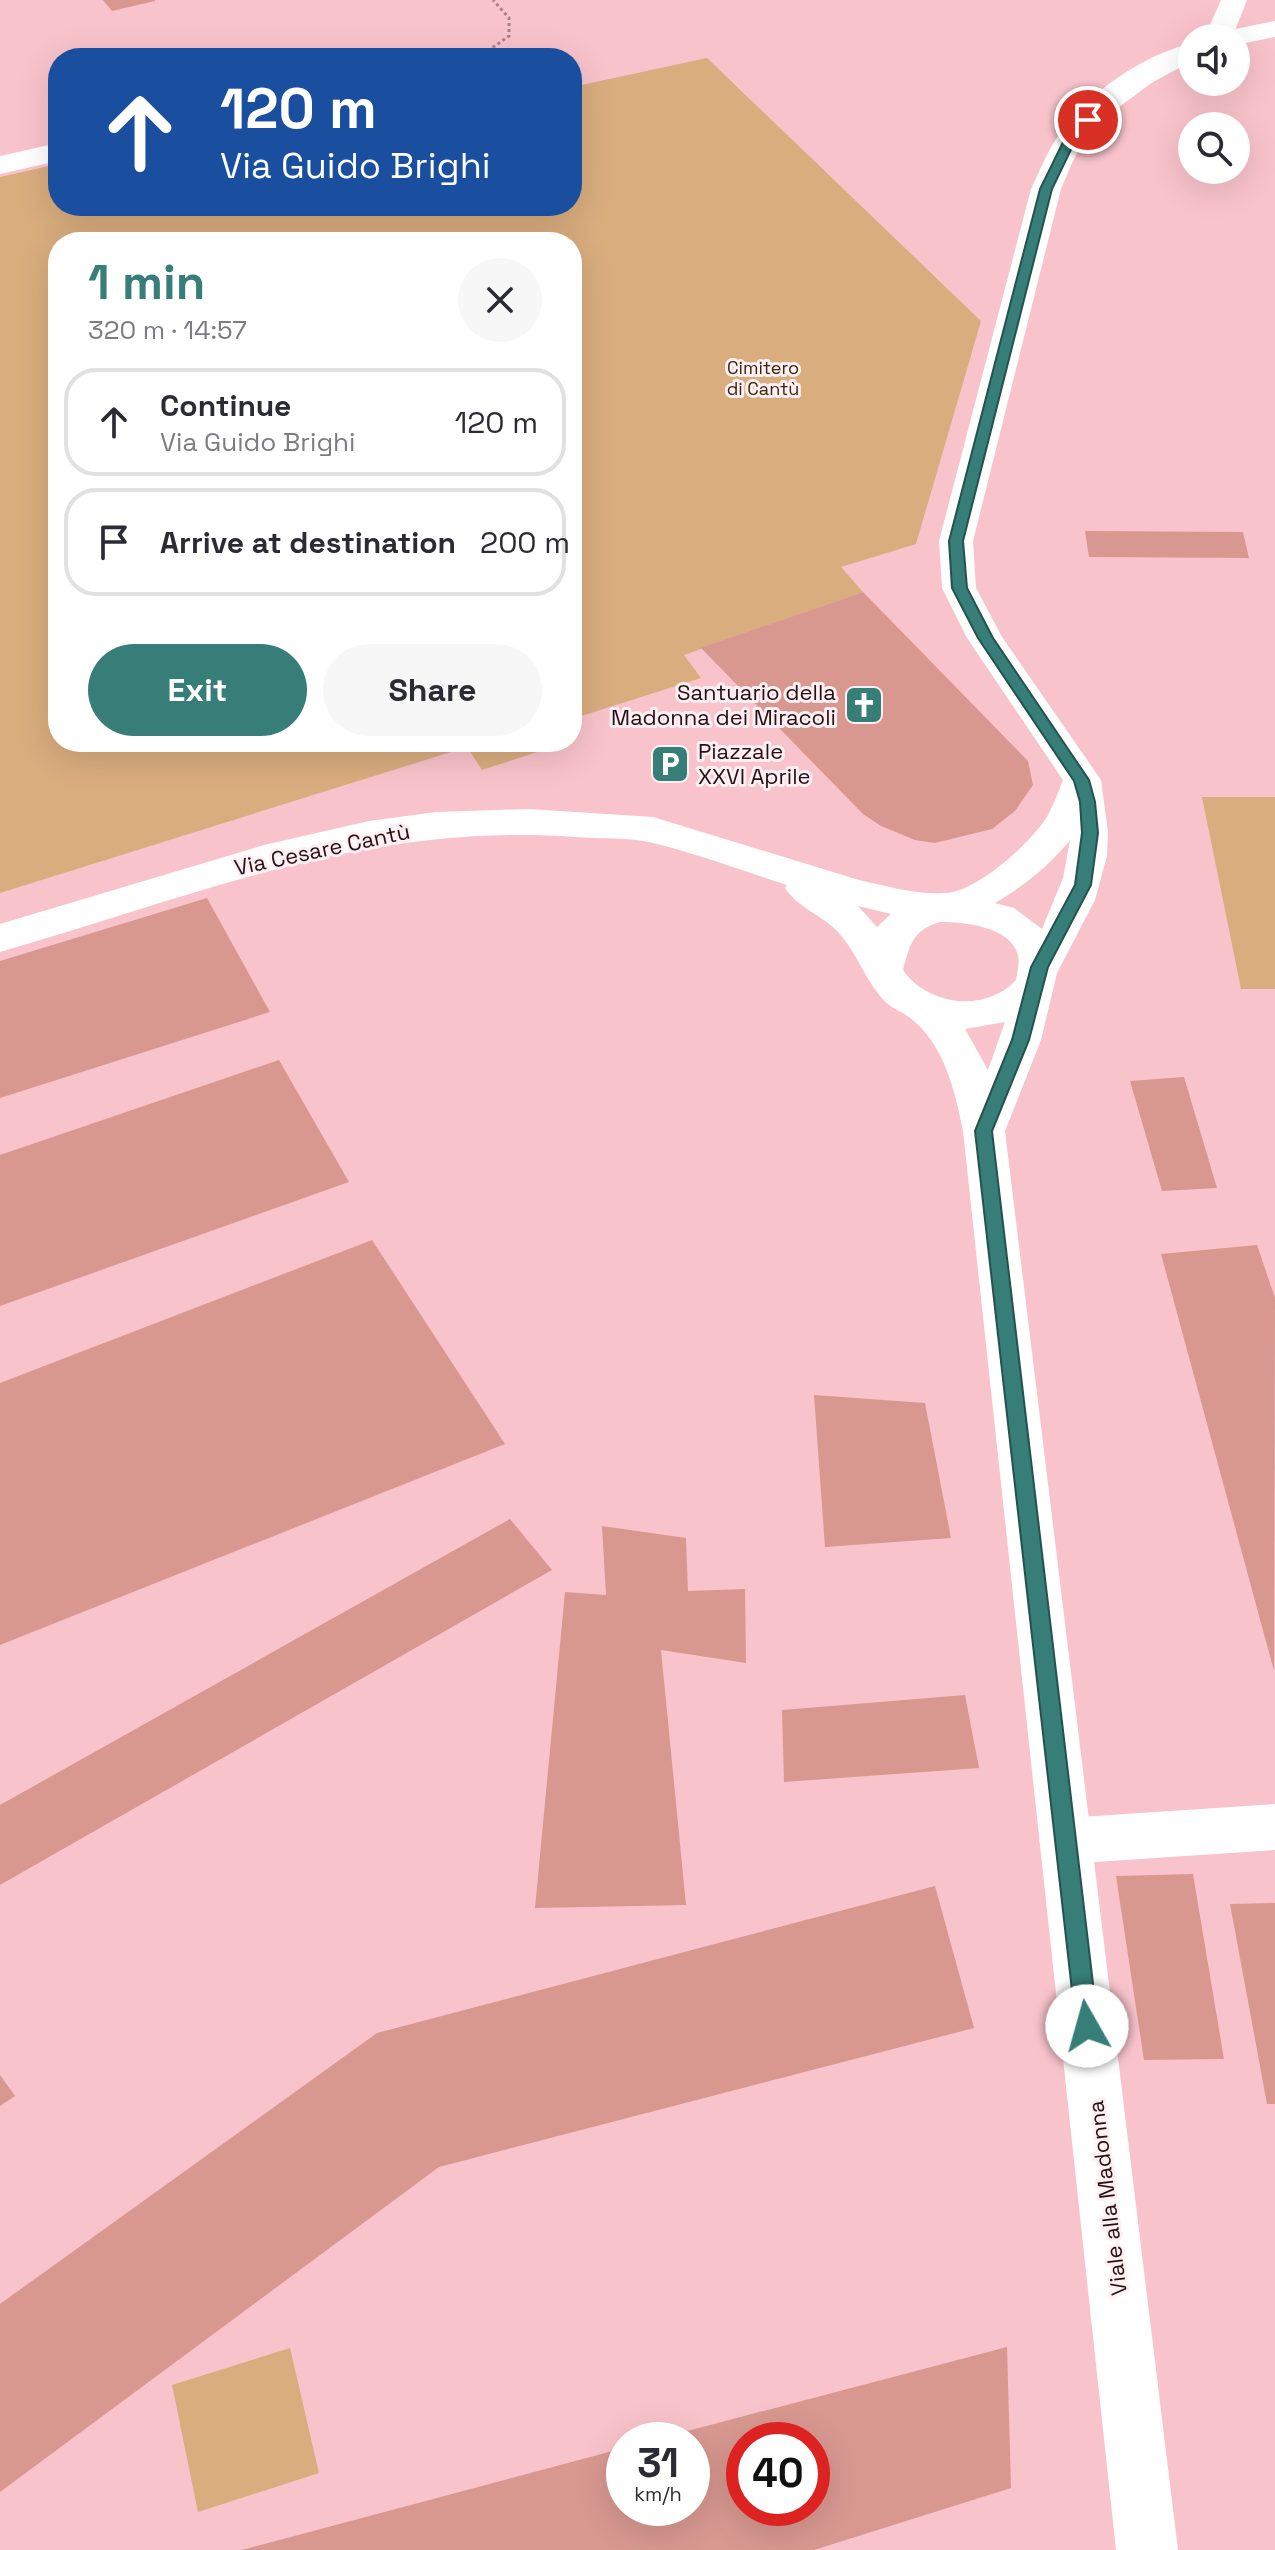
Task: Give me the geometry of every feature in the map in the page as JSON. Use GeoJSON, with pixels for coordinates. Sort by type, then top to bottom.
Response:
{"type":"FeatureCollection","features":[{"type":"Feature","properties":{"kind":"street"},"geometry":{"type":"LineString","coordinates":[[1224,24],[1234,0]]}},
{"type":"Feature","properties":{"kind":"street"},"geometry":{"type":"LineString","coordinates":[[1250,34],[1275,29]]}},
{"type":"Feature","properties":{"kind":"street"},"geometry":{"type":"LineString","coordinates":[[1082,780],[1065,820],[1039,852],[1013,875],[978,896],[951,907],[913,916],[894,929],[883,948],[884,969],[894,986],[923,1007],[966,1016],[999,1011],[1023,998],[1038,975],[1083,885],[1090,833],[1088,802],[1082,780],[979,625],[959,588],[956,541],[1046,189],[1072,136],[1105,103],[1134,81],[1178,58]]}},
{"type":"Feature","properties":{"kind":"street"},"geometry":{"type":"LineString","coordinates":[[0,165],[48,154]]}},
{"type":"Feature","properties":{"kind":"street","name":"Via Cesare Cantù"},"geometry":{"type":"LineString","coordinates":[[0,938],[264,858],[369,834],[436,825],[529,821],[653,830],[746,856],[854,892],[893,901],[951,907]]}},
{"type":"Feature","properties":{"kind":"street","name":"Via Cesare Cantù"},"geometry":{"type":"LineString","coordinates":[[746,856],[813,892],[857,927],[884,969]]}},
{"type":"Feature","properties":{"kind":"street"},"geometry":{"type":"LineString","coordinates":[[951,907],[986,913],[1017,927],[1033,944],[1038,975]]}},
{"type":"Feature","properties":{"kind":"street","name":"Viale alla Madonna"},"geometry":{"type":"LineString","coordinates":[[984,1131],[1021,1040],[1038,975]]}},
{"type":"Feature","properties":{"kind":"street","name":"Viale alla Madonna"},"geometry":{"type":"LineString","coordinates":[[923,1007],[948,1032],[975,1082],[984,1131],[1147,2550]]}},
{"type":"Feature","properties":{"kind":"street"},"geometry":{"type":"LineString","coordinates":[[1065,1841],[1275,1827]]}},
{"type":"Feature","properties":{"kind":"path"},"geometry":{"type":"LineString","coordinates":[[493,0],[509,18],[509,36],[495,48]]}},
{"type":"Feature","properties":{"kind":"green space","name":"Cimitero di Cantù"},"geometry":{"type":"Polygon","coordinates":[[[707,58],[981,321],[916,544],[841,567],[863,592],[684,655],[701,678],[582,716],[582,232],[48,232],[48,752],[451,752],[0,893],[0,177],[48,166],[48,216],[582,216],[582,85],[707,58]]]}},
{"type":"Feature","properties":{"kind":"green space","name":"Cimitero di Cantù"},"geometry":{"type":"Polygon","coordinates":[[[470,752],[537,752],[482,770],[470,752]]]}},
{"type":"Feature","properties":{"kind":"green space"},"geometry":{"type":"Polygon","coordinates":[[[1202,797],[1275,797],[1275,989],[1241,989],[1202,797]]]}},
{"type":"Feature","properties":{"kind":"green space"},"geometry":{"type":"Polygon","coordinates":[[[290,2348],[319,2473],[198,2512],[172,2385],[290,2348]]]}},
{"type":"Feature","properties":{"kind":"building"},"geometry":{"type":"Polygon","coordinates":[[[103,0],[155,0],[155,1],[112,11],[103,0]]]}},
{"type":"Feature","properties":{"kind":"building"},"geometry":{"type":"Polygon","coordinates":[[[1085,531],[1243,532],[1249,558],[1089,557],[1085,531]]]}},
{"type":"Feature","properties":{"kind":"building","name":"Santuario della Madonna dei Miracoli"},"geometry":{"type":"Polygon","coordinates":[[[863,592],[1028,761],[1033,785],[1015,811],[992,829],[935,843],[915,840],[881,826],[863,814],[701,648],[863,592]]]}},
{"type":"Feature","properties":{"kind":"building"},"geometry":{"type":"Polygon","coordinates":[[[207,898],[270,1012],[0,1098],[0,961],[207,898]]]}},
{"type":"Feature","properties":{"kind":"building"},"geometry":{"type":"Polygon","coordinates":[[[279,1060],[349,1182],[0,1306],[0,1155],[279,1060]]]}},
{"type":"Feature","properties":{"kind":"building"},"geometry":{"type":"Polygon","coordinates":[[[1184,1077],[1217,1188],[1162,1191],[1130,1081],[1184,1077]]]}},
{"type":"Feature","properties":{"kind":"building"},"geometry":{"type":"Polygon","coordinates":[[[372,1240],[505,1444],[0,1645],[0,1383],[372,1240]]]}},
{"type":"Feature","properties":{"kind":"building"},"geometry":{"type":"Polygon","coordinates":[[[1257,1245],[1275,1298],[1274,1671],[1161,1254],[1257,1245]]]}},
{"type":"Feature","properties":{"kind":"building"},"geometry":{"type":"Polygon","coordinates":[[[814,1395],[925,1403],[951,1538],[825,1547],[814,1395]]]}},
{"type":"Feature","properties":{"kind":"building"},"geometry":{"type":"Polygon","coordinates":[[[510,1519],[552,1570],[0,1885],[0,1805],[510,1519]]]}},
{"type":"Feature","properties":{"kind":"building"},"geometry":{"type":"Polygon","coordinates":[[[602,1526],[686,1538],[688,1591],[745,1589],[746,1663],[661,1650],[686,1905],[535,1908],[565,1592],[606,1595],[602,1526]]]}},
{"type":"Feature","properties":{"kind":"building"},"geometry":{"type":"Polygon","coordinates":[[[965,1695],[979,1768],[784,1782],[782,1710],[965,1695]]]}},
{"type":"Feature","properties":{"kind":"building"},"geometry":{"type":"Polygon","coordinates":[[[1193,1874],[1224,2059],[1144,2060],[1116,1876],[1193,1874]]]}},
{"type":"Feature","properties":{"kind":"building"},"geometry":{"type":"Polygon","coordinates":[[[935,1886],[974,2028],[439,2167],[0,2492],[0,2304],[377,2033],[935,1886]]]}},
{"type":"Feature","properties":{"kind":"building"},"geometry":{"type":"Polygon","coordinates":[[[1275,1903],[1275,2104],[1267,2104],[1230,1904],[1275,1903]]]}},
{"type":"Feature","properties":{"kind":"building"},"geometry":{"type":"Polygon","coordinates":[[[0,2075],[15,2096],[0,2106],[0,2075]]]}},
{"type":"Feature","properties":{"kind":"building"},"geometry":{"type":"Polygon","coordinates":[[[1007,2347],[1011,2488],[814,2550],[242,2550],[606,2453],[606,2526],[710,2526],[710,2425],[1007,2347]]]}},
{"type":"Feature","properties":{"kind":"place","name":"Santuario della Madonna dei Miracoli"},"geometry":{"type":"Point","coordinates":[864,705]}},
{"type":"Feature","properties":{"kind":"place","name":"Piazzale XXVI Aprile"},"geometry":{"type":"Point","coordinates":[670,764]}},
{"type":"Feature","properties":{"kind":"route"},"geometry":{"type":"LineString","coordinates":[[1087,2026],[984,1131],[1021,1040],[1040,967],[1059,936],[1083,885],[1090,833],[1088,802],[1082,780],[985,638],[959,588],[956,541],[1046,189],[1072,136],[1088,120]]}}]}
